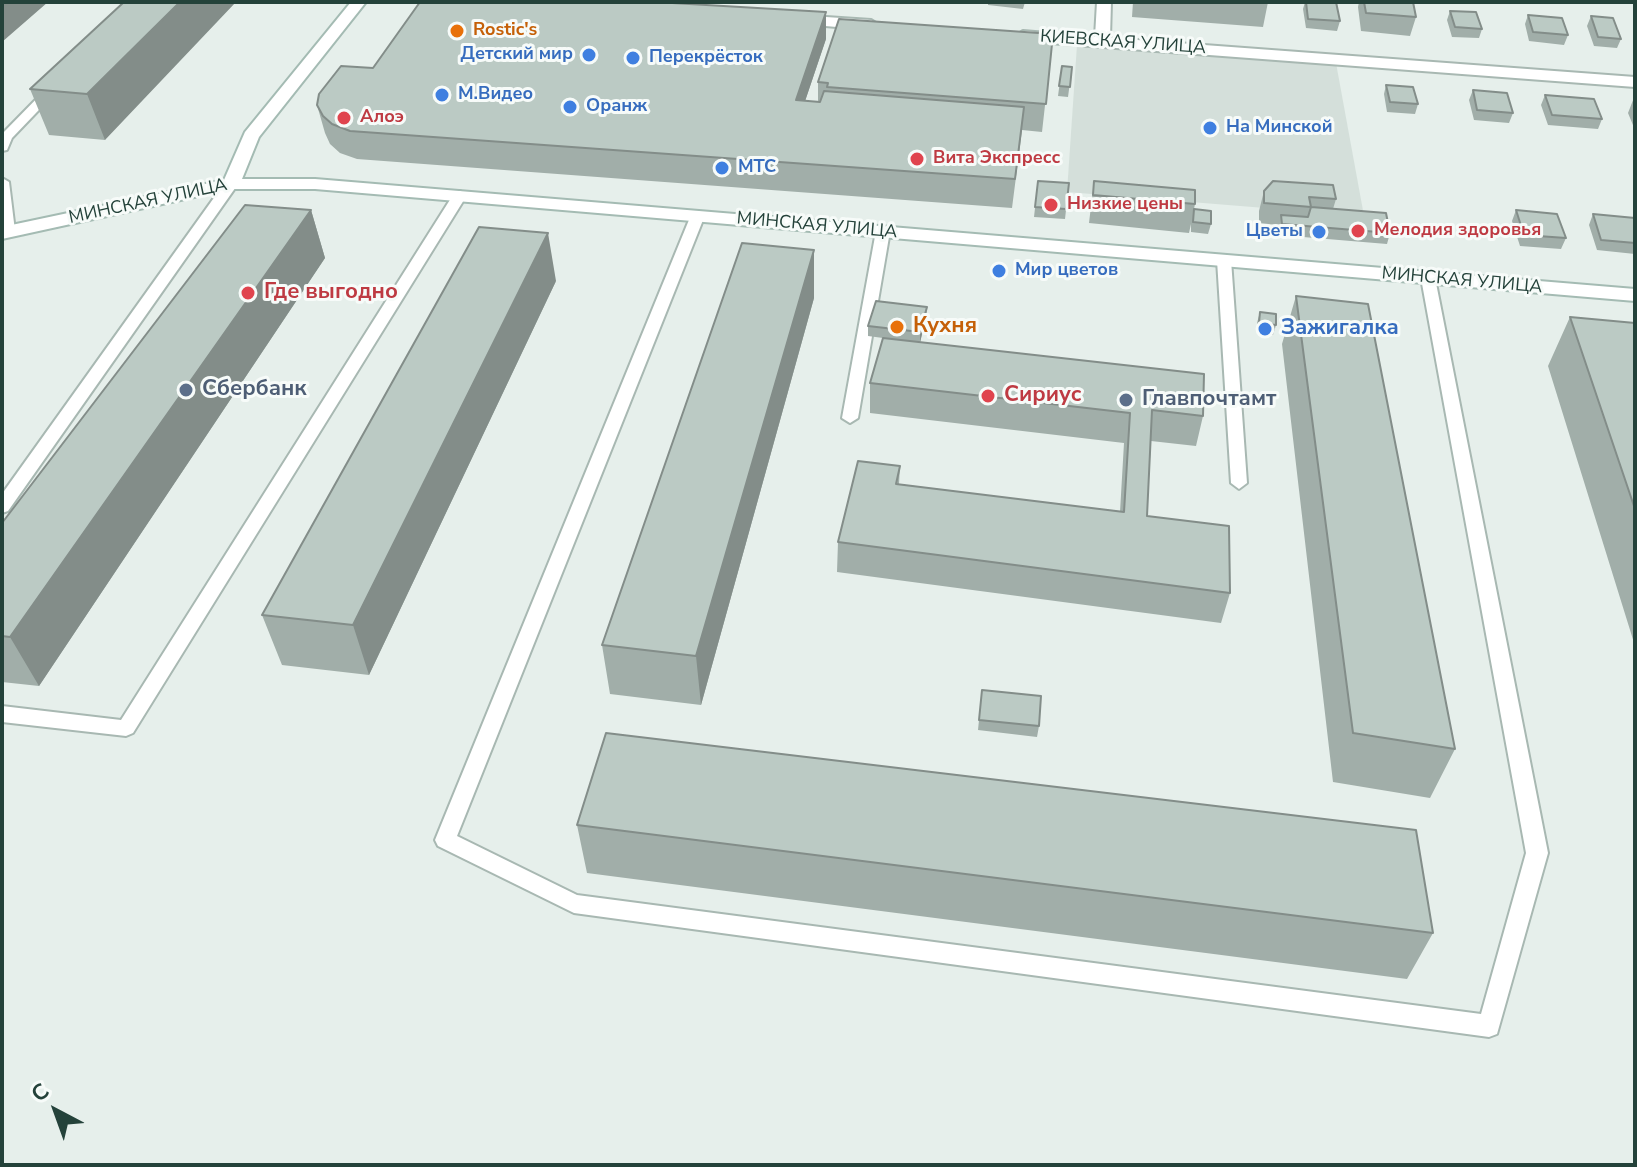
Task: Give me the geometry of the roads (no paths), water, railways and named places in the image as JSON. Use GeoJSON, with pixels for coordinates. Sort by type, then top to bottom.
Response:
{"type":"FeatureCollection","features":[{"type":"Feature","properties":{"kind":"main road"},"geometry":{"type":"LineString","coordinates":[[231,184],[251,136],[359,2]]}},
{"type":"Feature","properties":{"kind":"main road"},"geometry":{"type":"LineString","coordinates":[[1102,42],[1104,2]]}},
{"type":"Feature","properties":{"kind":"main road"},"geometry":{"type":"LineString","coordinates":[[774,18],[882,26]]}},
{"type":"Feature","properties":{"kind":"main road","name":"КИЕВСКАЯ УЛИЦА"},"geometry":{"type":"LineString","coordinates":[[1005,35],[1635,82]]}},
{"type":"Feature","properties":{"kind":"main road","name":"МИНСКАЯ УЛИЦА"},"geometry":{"type":"LineString","coordinates":[[5,232],[231,184],[315,184],[1635,295]]}},
{"type":"Feature","properties":{"kind":"lane"},"geometry":{"type":"LineString","coordinates":[[2,147],[6,137],[60,81]]}},
{"type":"Feature","properties":{"kind":"lane"},"geometry":{"type":"LineString","coordinates":[[2,182],[5,232]]}},
{"type":"Feature","properties":{"kind":"lane"},"geometry":{"type":"LineString","coordinates":[[2,507],[231,184]]}},
{"type":"Feature","properties":{"kind":"lane"},"geometry":{"type":"LineString","coordinates":[[2,714],[126,728],[460,195]]}},
{"type":"Feature","properties":{"kind":"lane"},"geometry":{"type":"LineString","coordinates":[[698,215],[445,840],[574,904],[1489,1026],[1537,853],[1428,278]]}},
{"type":"Feature","properties":{"kind":"lane"},"geometry":{"type":"LineString","coordinates":[[850,418],[883,231]]}},
{"type":"Feature","properties":{"kind":"lane"},"geometry":{"type":"LineString","coordinates":[[1224,260],[1239,483]]}},
{"type":"Feature","properties":{"kind":"place","name":"Rostic's"},"geometry":{"type":"Point","coordinates":[457,31]}},
{"type":"Feature","properties":{"kind":"place","name":"Детский мир"},"geometry":{"type":"Point","coordinates":[589,55]}},
{"type":"Feature","properties":{"kind":"place","name":"Перекрёсток"},"geometry":{"type":"Point","coordinates":[633,58]}},
{"type":"Feature","properties":{"kind":"place","name":"М.Видео"},"geometry":{"type":"Point","coordinates":[442,95]}},
{"type":"Feature","properties":{"kind":"place","name":"Оранж"},"geometry":{"type":"Point","coordinates":[570,107]}},
{"type":"Feature","properties":{"kind":"place","name":"Алоэ"},"geometry":{"type":"Point","coordinates":[344,118]}},
{"type":"Feature","properties":{"kind":"place","name":"На Минской"},"geometry":{"type":"Point","coordinates":[1210,128]}},
{"type":"Feature","properties":{"kind":"place","name":"Вита Экспресс"},"geometry":{"type":"Point","coordinates":[917,159]}},
{"type":"Feature","properties":{"kind":"place","name":"МТС"},"geometry":{"type":"Point","coordinates":[722,168]}},
{"type":"Feature","properties":{"kind":"place","name":"Низкие цены"},"geometry":{"type":"Point","coordinates":[1051,205]}},
{"type":"Feature","properties":{"kind":"place","name":"Мелодия здоровья"},"geometry":{"type":"Point","coordinates":[1358,231]}},
{"type":"Feature","properties":{"kind":"place","name":"Цветы"},"geometry":{"type":"Point","coordinates":[1319,232]}},
{"type":"Feature","properties":{"kind":"place","name":"Мир цветов"},"geometry":{"type":"Point","coordinates":[999,271]}},
{"type":"Feature","properties":{"kind":"place","name":"Где выгодно"},"geometry":{"type":"Point","coordinates":[248,293]}},
{"type":"Feature","properties":{"kind":"place","name":"Кухня"},"geometry":{"type":"Point","coordinates":[897,327]}},
{"type":"Feature","properties":{"kind":"place","name":"Зажигалка"},"geometry":{"type":"Point","coordinates":[1265,329]}},
{"type":"Feature","properties":{"kind":"place","name":"Сбербанк"},"geometry":{"type":"Point","coordinates":[186,390]}},
{"type":"Feature","properties":{"kind":"place","name":"Сириус"},"geometry":{"type":"Point","coordinates":[988,396]}},
{"type":"Feature","properties":{"kind":"place","name":"Главпочтамт"},"geometry":{"type":"Point","coordinates":[1126,400]}}]}
